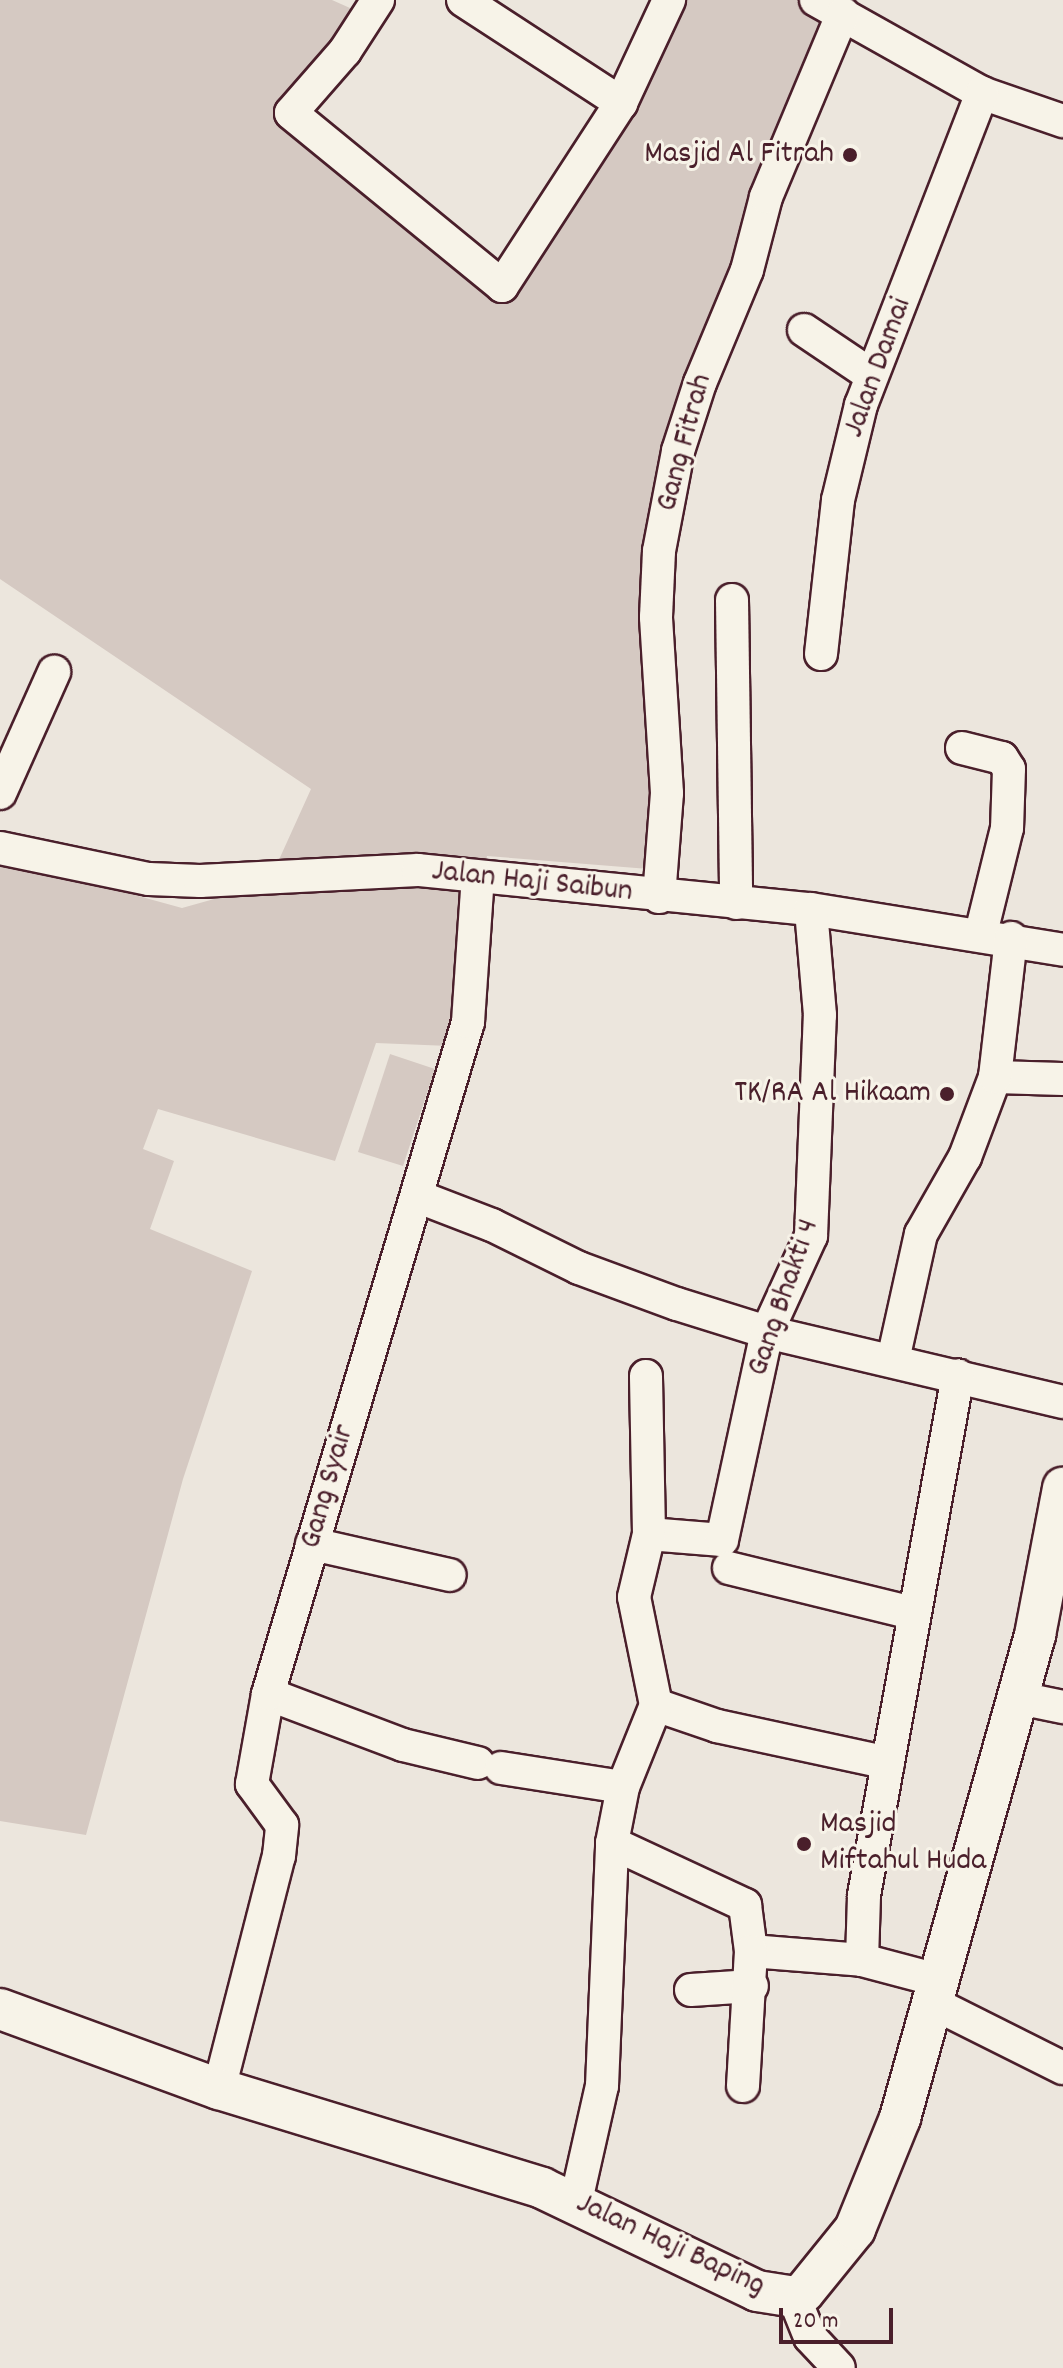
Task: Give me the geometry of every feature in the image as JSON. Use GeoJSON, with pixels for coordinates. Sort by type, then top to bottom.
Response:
{"type":"FeatureCollection","features":[{"type":"Feature","properties":{"kind":"street"},"geometry":{"type":"LineString","coordinates":[[378,0],[345,51],[291,113],[500,286],[621,103],[669,0]]}},
{"type":"Feature","properties":{"kind":"street"},"geometry":{"type":"LineString","coordinates":[[463,0],[621,103]]}},
{"type":"Feature","properties":{"kind":"street"},"geometry":{"type":"LineString","coordinates":[[829,6],[982,93],[1063,121]]}},
{"type":"Feature","properties":{"kind":"street","name":"Gang Fitrah"},"geometry":{"type":"LineString","coordinates":[[659,897],[667,793],[656,617],[659,551],[678,451],[700,383],[747,270],[766,197],[829,6]]}},
{"type":"Feature","properties":{"kind":"street","name":"Jalan Damai"},"geometry":{"type":"LineString","coordinates":[[821,654],[838,500],[871,375],[982,93]]}},
{"type":"Feature","properties":{"kind":"street"},"geometry":{"type":"LineString","coordinates":[[804,330],[871,375]]}},
{"type":"Feature","properties":{"kind":"street"},"geometry":{"type":"LineString","coordinates":[[732,600],[736,903]]}},
{"type":"Feature","properties":{"kind":"street"},"geometry":{"type":"LineString","coordinates":[[0,793],[54,672]]}},
{"type":"Feature","properties":{"kind":"street"},"geometry":{"type":"LineString","coordinates":[[893,1360],[921,1234],[965,1157],[995,1077],[996,936],[1007,828],[1009,769],[1002,758],[962,748]]}},
{"type":"Feature","properties":{"kind":"street","name":"Jalan Haji Saibun"},"geometry":{"type":"LineString","coordinates":[[0,848],[149,879],[200,881],[394,868],[659,897],[811,909],[996,936],[1063,950]]}},
{"type":"Feature","properties":{"kind":"street","name":"Gang Syair"},"geometry":{"type":"LineString","coordinates":[[219,2089],[279,1856],[282,1825],[252,1784],[268,1694],[384,1296],[419,1197],[468,1022],[478,877]]}},
{"type":"Feature","properties":{"kind":"street","name":"Gang Bhakti 4"},"geometry":{"type":"LineString","coordinates":[[725,1554],[767,1332],[811,1236],[816,1207],[820,1015],[811,909]]}},
{"type":"Feature","properties":{"kind":"street"},"geometry":{"type":"LineString","coordinates":[[995,1077],[1063,1079]]}},
{"type":"Feature","properties":{"kind":"street"},"geometry":{"type":"LineString","coordinates":[[419,1197],[492,1225],[579,1268],[767,1332],[1063,1402]]}},
{"type":"Feature","properties":{"kind":"street"},"geometry":{"type":"LineString","coordinates":[[862,1960],[864,1895],[912,1613],[958,1375]]}},
{"type":"Feature","properties":{"kind":"street"},"geometry":{"type":"LineString","coordinates":[[576,2201],[602,2086],[612,1843],[623,1787],[656,1705],[634,1597],[649,1534],[646,1376]]}},
{"type":"Feature","properties":{"kind":"street","name":"Jalan Haji Baping"},"geometry":{"type":"LineString","coordinates":[[0,2009],[219,2089],[576,2201],[743,2285],[794,2297],[825,2272],[855,2229],[900,2118],[1019,1698],[1063,1488]]}},
{"type":"Feature","properties":{"kind":"street"},"geometry":{"type":"LineString","coordinates":[[649,1534],[725,1554],[912,1613]]}},
{"type":"Feature","properties":{"kind":"street"},"geometry":{"type":"LineString","coordinates":[[312,1544],[450,1575]]}},
{"type":"Feature","properties":{"kind":"street"},"geometry":{"type":"LineString","coordinates":[[268,1694],[403,1745],[489,1766],[623,1787]]}},
{"type":"Feature","properties":{"kind":"street"},"geometry":{"type":"LineString","coordinates":[[1019,1698],[1063,1707]]}},
{"type":"Feature","properties":{"kind":"street"},"geometry":{"type":"LineString","coordinates":[[656,1705],[717,1726],[888,1763]]}},
{"type":"Feature","properties":{"kind":"street"},"geometry":{"type":"LineString","coordinates":[[612,1843],[745,1905],[752,1986],[743,2086]]}},
{"type":"Feature","properties":{"kind":"street"},"geometry":{"type":"LineString","coordinates":[[751,1951],[862,1960],[938,1992],[1063,2068]]}},
{"type":"Feature","properties":{"kind":"street"},"geometry":{"type":"LineString","coordinates":[[691,1990],[752,1986]]}},
{"type":"Feature","properties":{"kind":"street"},"geometry":{"type":"LineString","coordinates":[[794,2297],[810,2337],[839,2368]]}},
{"type":"Feature","properties":{"kind":"shaded area"},"geometry":{"type":"Polygon","coordinates":[[[0,0],[332,0],[359,12],[288,112],[504,291],[675,0],[825,0],[844,10],[675,451],[661,870],[487,856],[449,1046],[376,1043],[335,1161],[158,1109],[143,1149],[174,1161],[150,1229],[252,1271],[183,1479],[86,1835],[0,1821],[0,858],[182,908],[268,884],[311,789],[0,579],[0,0]]]}},
{"type":"Feature","properties":{"kind":"shaded area"},"geometry":{"type":"Polygon","coordinates":[[[390,1054],[435,1069],[403,1166],[358,1152],[390,1054]]]}},
{"type":"Feature","properties":{"kind":"place","name":"Masjid Al Fitrah"},"geometry":{"type":"Point","coordinates":[850,155]}},
{"type":"Feature","properties":{"kind":"place","name":"TK/RA Al Hikaam"},"geometry":{"type":"Point","coordinates":[947,1094]}},
{"type":"Feature","properties":{"kind":"place","name":"Masjid Miftahul Huda"},"geometry":{"type":"Point","coordinates":[804,1844]}}]}
